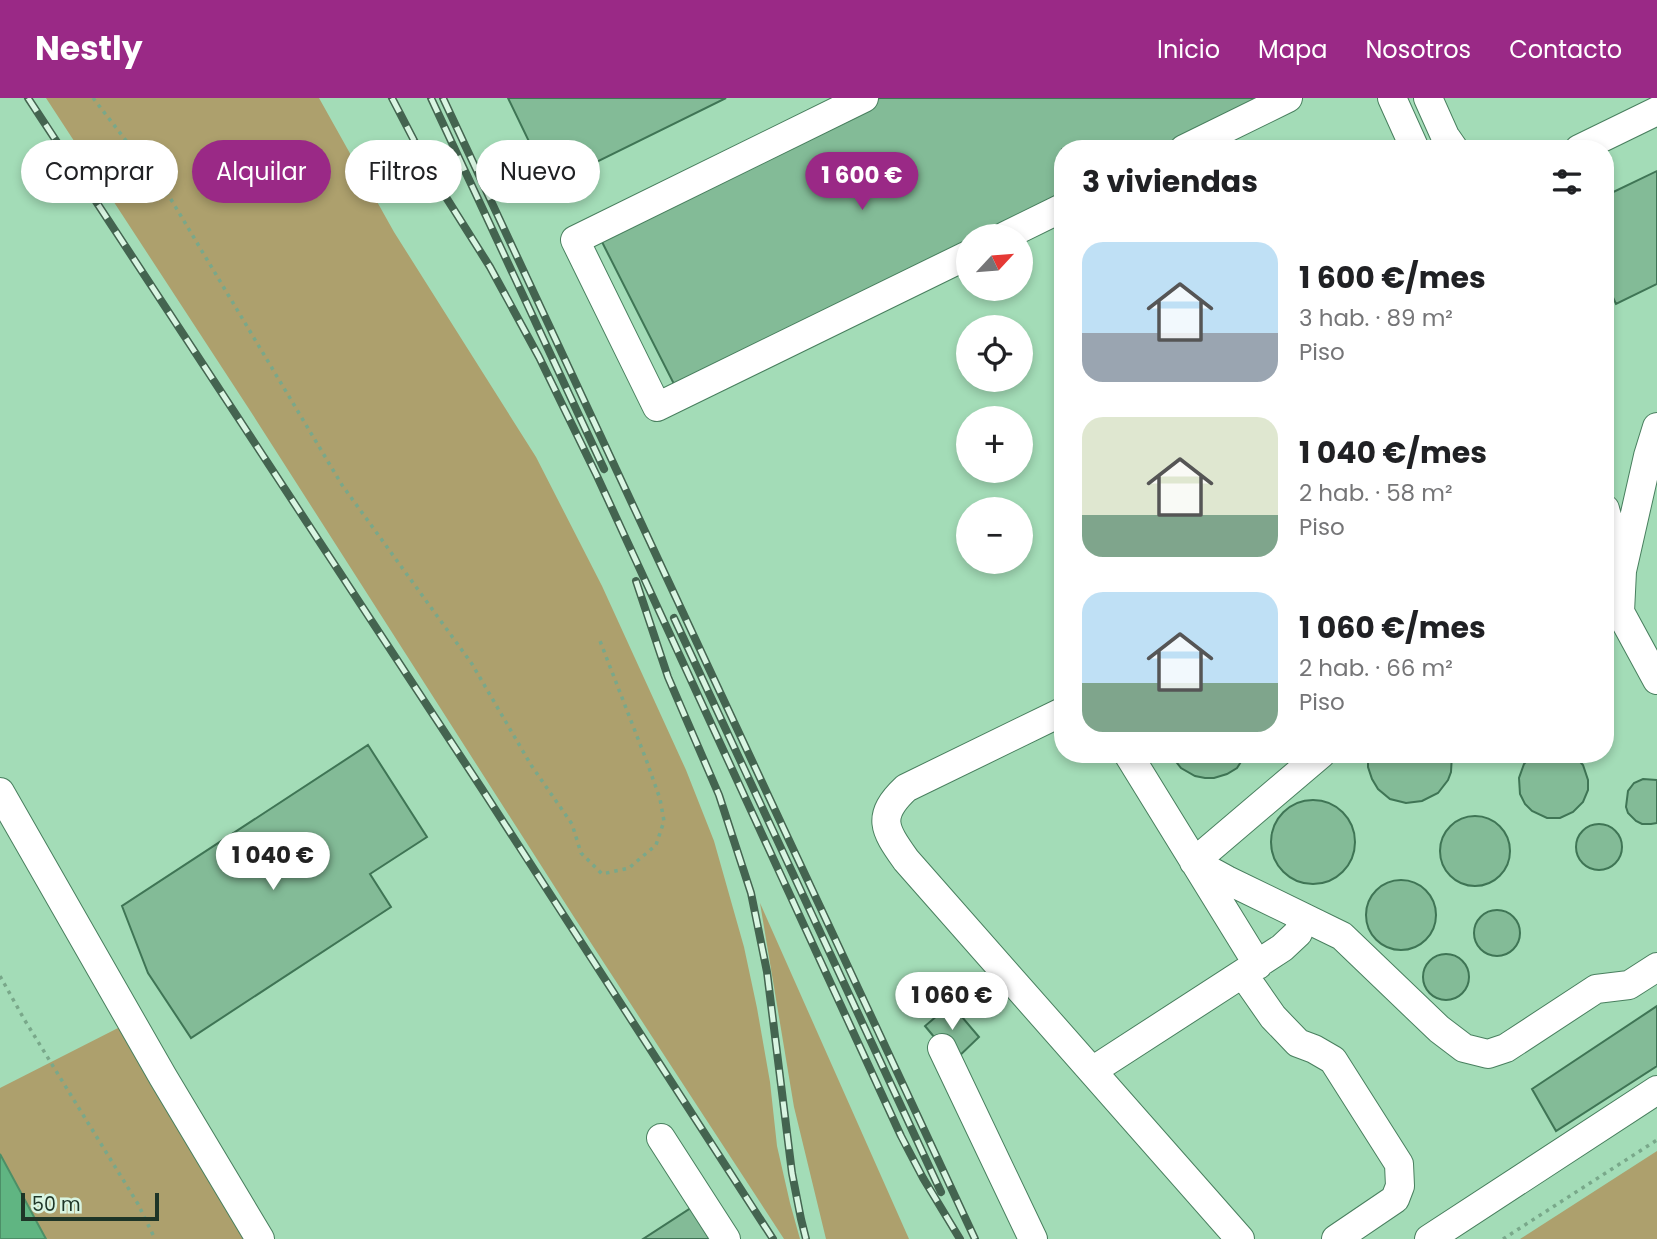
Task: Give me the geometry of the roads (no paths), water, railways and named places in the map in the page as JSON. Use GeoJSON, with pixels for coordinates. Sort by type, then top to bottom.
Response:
{"type":"FeatureCollection","features":[{"type":"Feature","properties":{"kind":"street"},"geometry":{"type":"LineString","coordinates":[[864,98],[575,240],[657,407],[956,261]]}},
{"type":"Feature","properties":{"kind":"street"},"geometry":{"type":"LineString","coordinates":[[1202,140],[1288,98]]}},
{"type":"Feature","properties":{"kind":"street"},"geometry":{"type":"LineString","coordinates":[[1392,98],[1411,140]]}},
{"type":"Feature","properties":{"kind":"street"},"geometry":{"type":"LineString","coordinates":[[1428,98],[1448,140]]}},
{"type":"Feature","properties":{"kind":"street"},"geometry":{"type":"LineString","coordinates":[[1597,140],[1657,111]]}},
{"type":"Feature","properties":{"kind":"street"},"geometry":{"type":"LineString","coordinates":[[1029,224],[1054,212]]}},
{"type":"Feature","properties":{"kind":"street"},"geometry":{"type":"LineString","coordinates":[[1614,598],[1657,427]]}},
{"type":"Feature","properties":{"kind":"street"},"geometry":{"type":"LineString","coordinates":[[1614,542],[1622,571]]}},
{"type":"Feature","properties":{"kind":"street"},"geometry":{"type":"LineString","coordinates":[[1614,608],[1657,680]]}},
{"type":"Feature","properties":{"kind":"street"},"geometry":{"type":"LineString","coordinates":[[1054,716],[906,788],[894,800],[886,816],[888,833],[906,860],[1240,1239]]}},
{"type":"Feature","properties":{"kind":"street"},"geometry":{"type":"LineString","coordinates":[[1134,763],[1194,862],[1273,1017],[1298,1043],[1333,1060],[1399,1164],[1400,1186],[1395,1199],[1336,1239]]}},
{"type":"Feature","properties":{"kind":"street"},"geometry":{"type":"LineString","coordinates":[[1194,862],[1310,763]]}},
{"type":"Feature","properties":{"kind":"street"},"geometry":{"type":"LineString","coordinates":[[0,792],[163,1077],[260,1239]]}},
{"type":"Feature","properties":{"kind":"street"},"geometry":{"type":"LineString","coordinates":[[1194,862],[1342,936],[1464,1048],[1488,1054],[1506,1048],[1596,989],[1629,985],[1657,967]]}},
{"type":"Feature","properties":{"kind":"street"},"geometry":{"type":"LineString","coordinates":[[1092,1071],[1282,948],[1298,933],[1303,918]]}},
{"type":"Feature","properties":{"kind":"street"},"geometry":{"type":"LineString","coordinates":[[942,1048],[1033,1239]]}},
{"type":"Feature","properties":{"kind":"street"},"geometry":{"type":"LineString","coordinates":[[1429,1239],[1657,1090]]}},
{"type":"Feature","properties":{"kind":"street"},"geometry":{"type":"LineString","coordinates":[[662,1138],[726,1239]]}},
{"type":"Feature","properties":{"kind":"railway"},"geometry":{"type":"LineString","coordinates":[[28,98],[482,789],[773,1239]]}},
{"type":"Feature","properties":{"kind":"railway"},"geometry":{"type":"LineString","coordinates":[[392,98],[432,175],[490,267],[539,357],[597,476],[901,1136],[960,1239]]}},
{"type":"Feature","properties":{"kind":"railway"},"geometry":{"type":"LineString","coordinates":[[431,98],[604,469]]}},
{"type":"Feature","properties":{"kind":"railway"},"geometry":{"type":"LineString","coordinates":[[443,98],[975,1239]]}},
{"type":"Feature","properties":{"kind":"railway"},"geometry":{"type":"LineString","coordinates":[[636,581],[668,677],[719,795],[751,893],[767,972],[792,1173],[806,1239]]}},
{"type":"Feature","properties":{"kind":"railway"},"geometry":{"type":"LineString","coordinates":[[674,618],[941,1192]]}}]}
